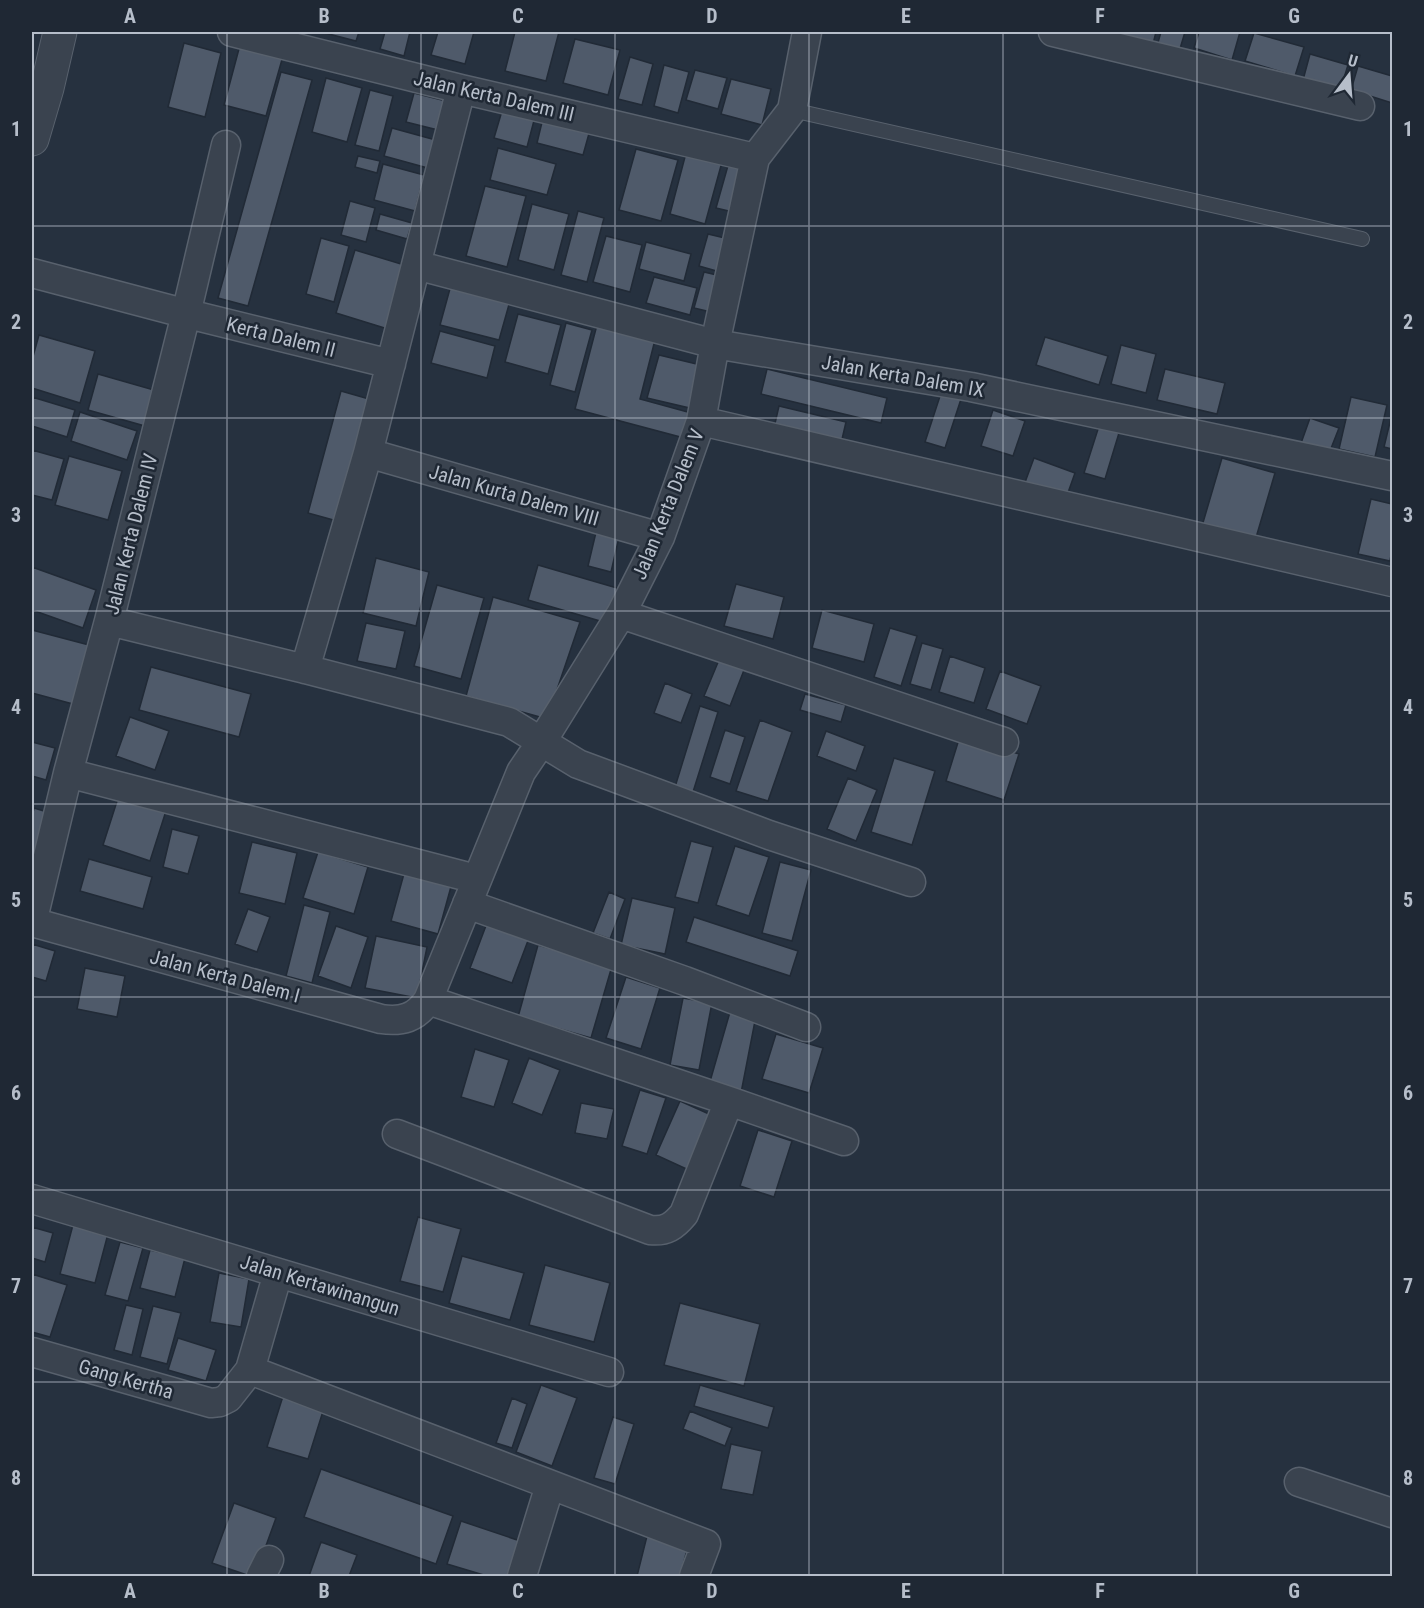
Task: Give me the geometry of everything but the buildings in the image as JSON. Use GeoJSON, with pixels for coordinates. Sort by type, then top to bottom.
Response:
{"type":"FeatureCollection","features":[{"type":"Feature","properties":{"kind":"street"},"geometry":{"type":"LineString","coordinates":[[32,139],[60,32]]}},
{"type":"Feature","properties":{"kind":"street","name":"Jalan Kerta Dalem III"},"geometry":{"type":"LineString","coordinates":[[232,32],[461,89],[756,158]]}},
{"type":"Feature","properties":{"kind":"street","name":"Jalan Kerta Dalem V"},"geometry":{"type":"LineString","coordinates":[[423,1007],[521,772],[543,741],[621,614],[660,537],[701,421],[715,344],[756,158],[792,110],[807,32]]}},
{"type":"Feature","properties":{"kind":"street"},"geometry":{"type":"LineString","coordinates":[[1053,32],[1360,106]]}},
{"type":"Feature","properties":{"kind":"street"},"geometry":{"type":"LineString","coordinates":[[305,669],[368,453],[461,89]]}},
{"type":"Feature","properties":{"kind":"street","name":"Jalan Kerta Dalem IV"},"geometry":{"type":"LineString","coordinates":[[32,922],[68,773],[109,621],[179,312],[226,145]]}},
{"type":"Feature","properties":{"kind":"street","name":"Jalan Kerta Dalem IX"},"geometry":{"type":"LineString","coordinates":[[416,265],[715,344],[971,387],[1392,476]]}},
{"type":"Feature","properties":{"kind":"street","name":"Kerta Dalem II"},"geometry":{"type":"LineString","coordinates":[[32,273],[391,364]]}},
{"type":"Feature","properties":{"kind":"street"},"geometry":{"type":"LineString","coordinates":[[701,421],[1392,582]]}},
{"type":"Feature","properties":{"kind":"street","name":"Jalan Kurta Dalem VIII"},"geometry":{"type":"LineString","coordinates":[[368,453],[660,537]]}},
{"type":"Feature","properties":{"kind":"street"},"geometry":{"type":"LineString","coordinates":[[621,614],[1004,742]]}},
{"type":"Feature","properties":{"kind":"street"},"geometry":{"type":"LineString","coordinates":[[109,621],[509,722],[578,764],[769,834],[911,882]]}},
{"type":"Feature","properties":{"kind":"street"},"geometry":{"type":"LineString","coordinates":[[68,773],[472,892],[674,977],[806,1027]]}},
{"type":"Feature","properties":{"kind":"street","name":"Jalan Kerta Dalem I"},"geometry":{"type":"LineString","coordinates":[[32,922],[390,1020],[399,1020],[423,1007]]}},
{"type":"Feature","properties":{"kind":"street"},"geometry":{"type":"LineString","coordinates":[[423,1007],[729,1101],[844,1141]]}},
{"type":"Feature","properties":{"kind":"street"},"geometry":{"type":"LineString","coordinates":[[397,1134],[650,1230],[658,1231],[668,1229],[684,1214],[729,1101]]}},
{"type":"Feature","properties":{"kind":"street","name":"Jalan Kertawinangun"},"geometry":{"type":"LineString","coordinates":[[32,1199],[609,1372]]}},
{"type":"Feature","properties":{"kind":"street"},"geometry":{"type":"LineString","coordinates":[[278,1273],[250,1370],[706,1544],[694,1576]]}},
{"type":"Feature","properties":{"kind":"street","name":"Gang Kertha"},"geometry":{"type":"LineString","coordinates":[[32,1352],[211,1403],[228,1398],[250,1370]]}},
{"type":"Feature","properties":{"kind":"street"},"geometry":{"type":"LineString","coordinates":[[1299,1482],[1392,1513]]}},
{"type":"Feature","properties":{"kind":"street"},"geometry":{"type":"LineString","coordinates":[[522,1576],[550,1485]]}},
{"type":"Feature","properties":{"kind":"lane"},"geometry":{"type":"LineString","coordinates":[[792,110],[1362,239]]}}]}
